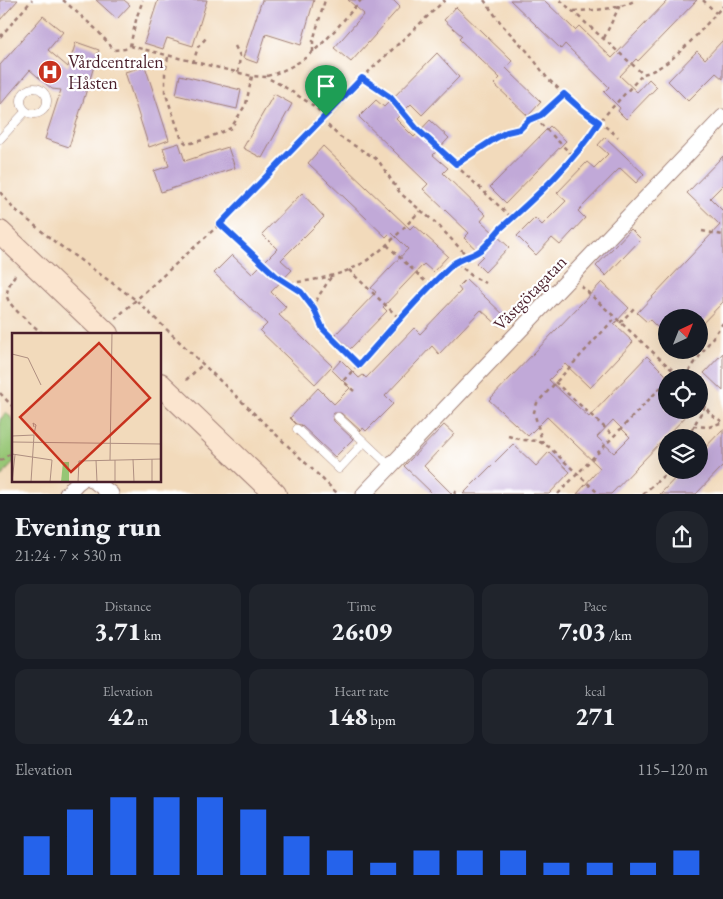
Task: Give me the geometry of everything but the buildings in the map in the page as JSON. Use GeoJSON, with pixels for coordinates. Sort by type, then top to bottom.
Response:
{"type":"FeatureCollection","features":[{"type":"Feature","properties":{"kind":"street","name":"Västgötagatan"},"geometry":{"type":"LineString","coordinates":[[364,494],[723,117]]}},
{"type":"Feature","properties":{"kind":"street"},"geometry":{"type":"LineString","coordinates":[[0,232],[109,329]]}},
{"type":"Feature","properties":{"kind":"street"},"geometry":{"type":"LineString","coordinates":[[161,385],[275,494]]}},
{"type":"Feature","properties":{"kind":"street"},"geometry":{"type":"LineString","coordinates":[[67,494],[78,482]]}},
{"type":"Feature","properties":{"kind":"street"},"geometry":{"type":"LineString","coordinates":[[95,482],[110,494]]}},
{"type":"Feature","properties":{"kind":"lane"},"geometry":{"type":"LineString","coordinates":[[0,139],[26,111]]}},
{"type":"Feature","properties":{"kind":"lane"},"geometry":{"type":"LineString","coordinates":[[338,417],[390,466]]}},
{"type":"Feature","properties":{"kind":"lane"},"geometry":{"type":"LineString","coordinates":[[297,429],[339,469],[364,442]]}},
{"type":"Feature","properties":{"kind":"path"},"geometry":{"type":"LineString","coordinates":[[0,37],[32,0]]}},
{"type":"Feature","properties":{"kind":"path"},"geometry":{"type":"LineString","coordinates":[[63,0],[97,30],[114,50],[125,49],[130,46],[193,63],[252,76],[266,77],[294,67],[313,52],[361,0]]}},
{"type":"Feature","properties":{"kind":"path"},"geometry":{"type":"LineString","coordinates":[[130,46],[143,0]]}},
{"type":"Feature","properties":{"kind":"path"},"geometry":{"type":"LineString","coordinates":[[313,52],[313,41],[325,0]]}},
{"type":"Feature","properties":{"kind":"path"},"geometry":{"type":"LineString","coordinates":[[109,329],[136,300],[220,224],[362,78],[445,0]]}},
{"type":"Feature","properties":{"kind":"path"},"geometry":{"type":"LineString","coordinates":[[484,0],[503,26],[529,53],[547,78],[582,110],[618,137]]}},
{"type":"Feature","properties":{"kind":"path"},"geometry":{"type":"LineString","coordinates":[[560,0],[643,74]]}},
{"type":"Feature","properties":{"kind":"path"},"geometry":{"type":"LineString","coordinates":[[573,11],[620,5],[636,0]]}},
{"type":"Feature","properties":{"kind":"path"},"geometry":{"type":"LineString","coordinates":[[703,0],[716,13]]}},
{"type":"Feature","properties":{"kind":"path"},"geometry":{"type":"LineString","coordinates":[[604,38],[620,5]]}},
{"type":"Feature","properties":{"kind":"path"},"geometry":{"type":"LineString","coordinates":[[354,391],[343,381],[431,287],[456,262],[482,249],[500,230],[514,219],[585,144],[599,122],[643,74],[657,70],[673,58],[723,6]]}},
{"type":"Feature","properties":{"kind":"path"},"geometry":{"type":"LineString","coordinates":[[193,63],[198,47],[207,37]]}},
{"type":"Feature","properties":{"kind":"path"},"geometry":{"type":"LineString","coordinates":[[235,46],[240,56],[238,73]]}},
{"type":"Feature","properties":{"kind":"path"},"geometry":{"type":"LineString","coordinates":[[168,57],[165,73],[165,92],[182,140],[187,144],[204,140],[231,128],[246,104],[252,76]]}},
{"type":"Feature","properties":{"kind":"path"},"geometry":{"type":"LineString","coordinates":[[266,77],[305,99],[326,116]]}},
{"type":"Feature","properties":{"kind":"path"},"geometry":{"type":"LineString","coordinates":[[362,78],[390,97],[416,128],[514,219]]}},
{"type":"Feature","properties":{"kind":"path"},"geometry":{"type":"LineString","coordinates":[[456,164],[496,138],[507,132],[520,129],[564,94]]}},
{"type":"Feature","properties":{"kind":"path"},"geometry":{"type":"LineString","coordinates":[[537,117],[540,123],[574,156]]}},
{"type":"Feature","properties":{"kind":"path"},"geometry":{"type":"LineString","coordinates":[[322,120],[340,137],[375,158],[400,193],[437,224],[471,260]]}},
{"type":"Feature","properties":{"kind":"path"},"geometry":{"type":"LineString","coordinates":[[0,192],[12,207],[55,242],[136,300],[338,494]]}},
{"type":"Feature","properties":{"kind":"path"},"geometry":{"type":"LineString","coordinates":[[289,283],[309,281],[349,270],[387,245],[420,211]]}},
{"type":"Feature","properties":{"kind":"path"},"geometry":{"type":"LineString","coordinates":[[220,224],[276,276],[301,292],[314,309],[323,329],[359,365]]}},
{"type":"Feature","properties":{"kind":"path"},"geometry":{"type":"LineString","coordinates":[[702,231],[723,236]]}},
{"type":"Feature","properties":{"kind":"path"},"geometry":{"type":"LineString","coordinates":[[387,245],[431,287]]}},
{"type":"Feature","properties":{"kind":"path"},"geometry":{"type":"LineString","coordinates":[[457,263],[472,276],[485,283]]}},
{"type":"Feature","properties":{"kind":"path"},"geometry":{"type":"LineString","coordinates":[[349,270],[401,320]]}},
{"type":"Feature","properties":{"kind":"path"},"geometry":{"type":"LineString","coordinates":[[15,275],[9,286],[8,298],[11,305],[42,333]]}},
{"type":"Feature","properties":{"kind":"path"},"geometry":{"type":"LineString","coordinates":[[314,309],[318,298],[332,276]]}},
{"type":"Feature","properties":{"kind":"path"},"geometry":{"type":"LineString","coordinates":[[572,277],[672,369]]}},
{"type":"Feature","properties":{"kind":"path"},"geometry":{"type":"LineString","coordinates":[[620,323],[636,306]]}},
{"type":"Feature","properties":{"kind":"path"},"geometry":{"type":"LineString","coordinates":[[543,444],[534,412],[535,408],[543,395],[615,318]]}},
{"type":"Feature","properties":{"kind":"path"},"geometry":{"type":"LineString","coordinates":[[689,369],[723,323]]}},
{"type":"Feature","properties":{"kind":"path"},"geometry":{"type":"LineString","coordinates":[[186,380],[202,364]]}},
{"type":"Feature","properties":{"kind":"path"},"geometry":{"type":"LineString","coordinates":[[556,382],[614,436]]}},
{"type":"Feature","properties":{"kind":"path"},"geometry":{"type":"LineString","coordinates":[[558,494],[658,390]]}},
{"type":"Feature","properties":{"kind":"path"},"geometry":{"type":"LineString","coordinates":[[0,393],[12,406]]}},
{"type":"Feature","properties":{"kind":"path"},"geometry":{"type":"LineString","coordinates":[[708,411],[723,422]]}},
{"type":"Feature","properties":{"kind":"path"},"geometry":{"type":"LineString","coordinates":[[692,429],[697,419]]}},
{"type":"Feature","properties":{"kind":"path"},"geometry":{"type":"LineString","coordinates":[[693,426],[709,427],[723,422]]}},
{"type":"Feature","properties":{"kind":"path"},"geometry":{"type":"LineString","coordinates":[[508,436],[543,444],[578,473],[599,494]]}},
{"type":"Feature","properties":{"kind":"path"},"geometry":{"type":"LineString","coordinates":[[0,461],[12,452]]}},
{"type":"Feature","properties":{"kind":"path"},"geometry":{"type":"LineString","coordinates":[[643,494],[660,479]]}},
{"type":"Feature","properties":{"kind":"green space"},"geometry":{"type":"Polygon","coordinates":[[[7,413],[12,419],[12,464],[0,478],[0,419],[7,413]]]}},
{"type":"Feature","properties":{"kind":"place","name":"Vårdcentralen Håsten"},"geometry":{"type":"Point","coordinates":[50,72]}},
{"type":"Feature","properties":{"kind":"route"},"geometry":{"type":"LineString","coordinates":[[362,78],[390,97],[411,123],[456,164],[496,138],[507,132],[520,129],[529,120],[541,115],[564,94],[599,122],[585,144],[522,211],[506,224],[482,249],[456,262],[441,276],[359,365],[323,329],[314,309],[301,292],[276,276],[220,224],[326,116],[362,78]]}}]}
